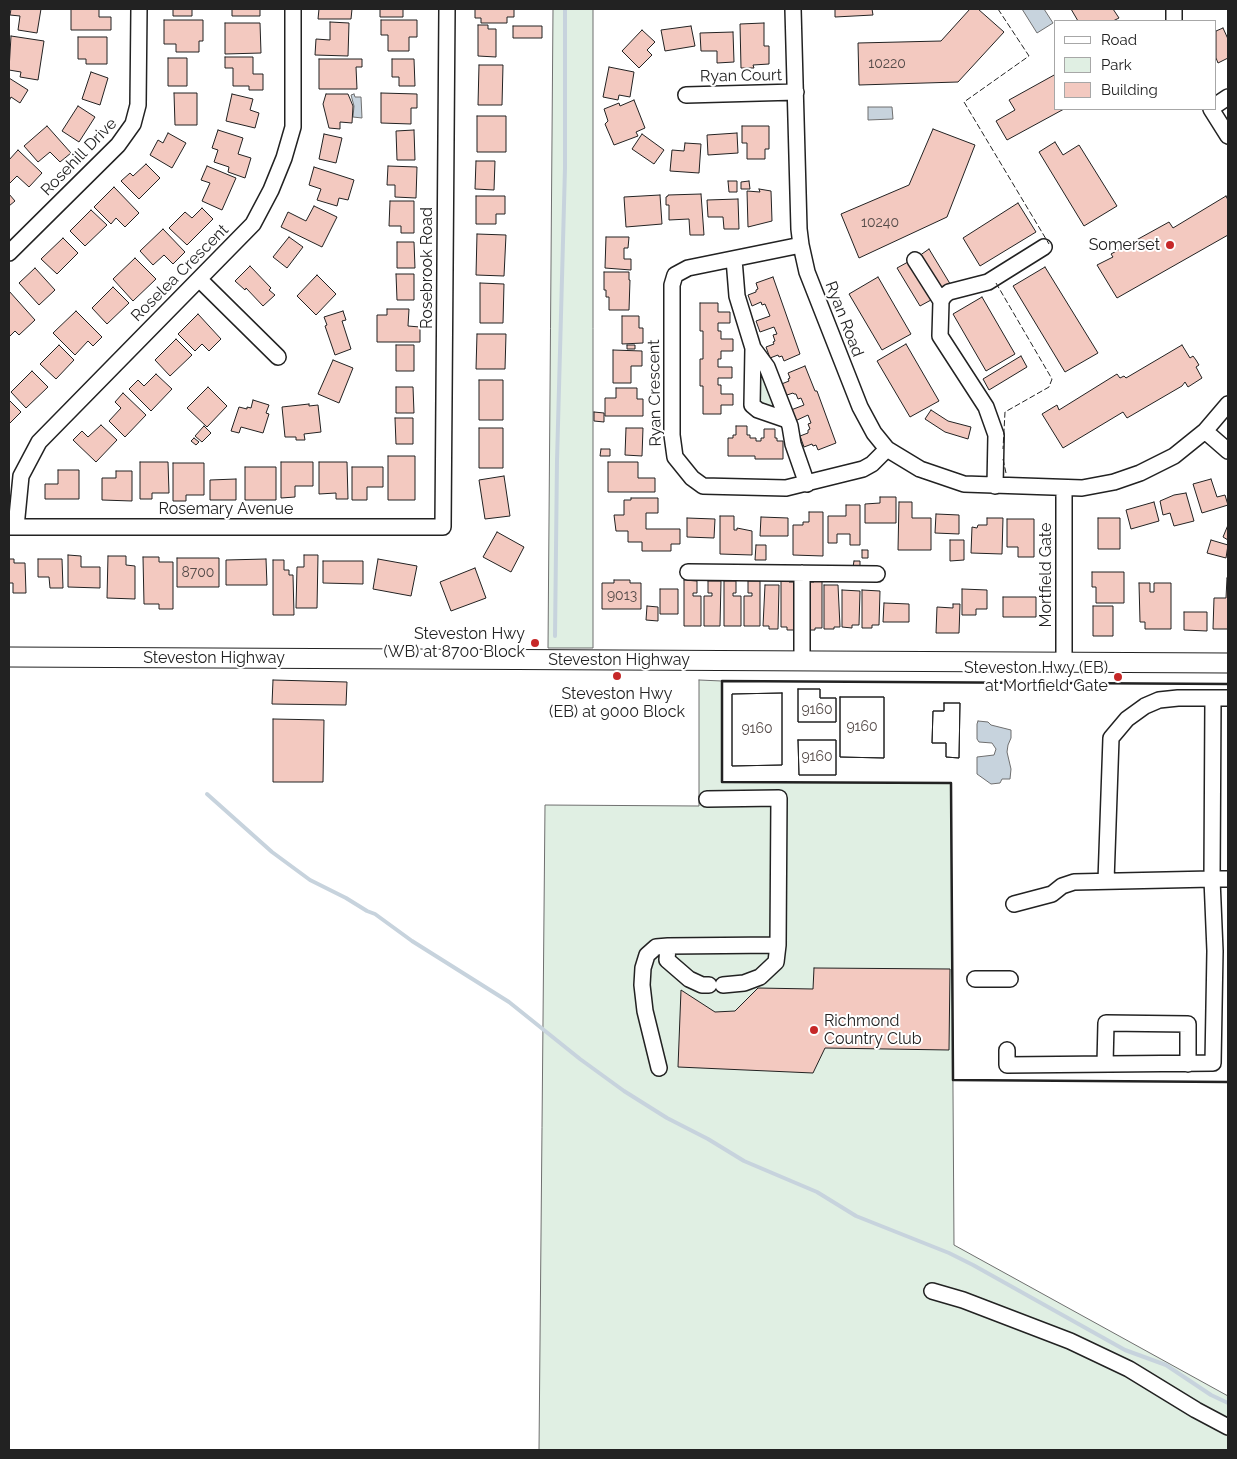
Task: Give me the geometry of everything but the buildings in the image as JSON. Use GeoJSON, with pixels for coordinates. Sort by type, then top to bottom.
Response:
{"type":"FeatureCollection","features":[{"type":"Feature","properties":{"kind":"main road","name":"Steveston Highway"},"geometry":{"type":"LineString","coordinates":[[9,656],[1228,663]]}},
{"type":"Feature","properties":{"kind":"street","name":"Rosehill Drive"},"geometry":{"type":"LineString","coordinates":[[9,253],[118,145],[133,124],[138,105],[138,9]]}},
{"type":"Feature","properties":{"kind":"street","name":"Roselea Crescent"},"geometry":{"type":"LineString","coordinates":[[12,527],[21,476],[39,442],[253,224],[271,190],[284,158],[293,127],[293,9]]}},
{"type":"Feature","properties":{"kind":"street","name":"Rosebrook Road"},"geometry":{"type":"LineString","coordinates":[[442,527],[447,9]]}},
{"type":"Feature","properties":{"kind":"street","name":"Ryan Road"},"geometry":{"type":"LineString","coordinates":[[793,9],[801,245],[807,272],[860,407],[874,433],[887,449],[920,469],[964,484],[1082,488],[1114,482],[1140,473],[1174,456],[1205,432],[1228,404]]}},
{"type":"Feature","properties":{"kind":"street","name":"Ryan Court"},"geometry":{"type":"LineString","coordinates":[[686,95],[796,92]]}},
{"type":"Feature","properties":{"kind":"street"},"geometry":{"type":"LineString","coordinates":[[1217,103],[1228,97]]}},
{"type":"Feature","properties":{"kind":"street"},"geometry":{"type":"LineString","coordinates":[[1212,110],[1228,134]]}},
{"type":"Feature","properties":{"kind":"street","name":"Ryan Crescent"},"geometry":{"type":"LineString","coordinates":[[801,245],[671,270],[673,452],[678,463],[697,482],[708,487],[786,488],[863,469],[872,464],[887,449]]}},
{"type":"Feature","properties":{"kind":"street"},"geometry":{"type":"LineString","coordinates":[[995,486],[996,435],[986,407],[940,336],[941,301],[949,292],[988,282],[1044,247]]}},
{"type":"Feature","properties":{"kind":"street"},"geometry":{"type":"LineString","coordinates":[[734,259],[737,296],[753,348],[752,404],[758,410],[787,420]]}},
{"type":"Feature","properties":{"kind":"street"},"geometry":{"type":"LineString","coordinates":[[915,260],[941,301]]}},
{"type":"Feature","properties":{"kind":"street"},"geometry":{"type":"LineString","coordinates":[[199,279],[278,357]]}},
{"type":"Feature","properties":{"kind":"street"},"geometry":{"type":"LineString","coordinates":[[753,348],[767,367],[787,420],[807,484]]}},
{"type":"Feature","properties":{"kind":"street"},"geometry":{"type":"LineString","coordinates":[[1205,432],[1228,451]]}},
{"type":"Feature","properties":{"kind":"street","name":"Mortfield Gate"},"geometry":{"type":"LineString","coordinates":[[1064,488],[1064,662]]}},
{"type":"Feature","properties":{"kind":"street","name":"Rosemary Avenue"},"geometry":{"type":"LineString","coordinates":[[12,527],[442,527]]}},
{"type":"Feature","properties":{"kind":"street"},"geometry":{"type":"LineString","coordinates":[[688,572],[877,574]]}},
{"type":"Feature","properties":{"kind":"street"},"geometry":{"type":"LineString","coordinates":[[802,573],[802,660]]}},
{"type":"Feature","properties":{"kind":"street"},"geometry":{"type":"LineString","coordinates":[[1008,1050],[1007,1065],[1213,1064],[1221,1056],[1212,879],[1221,698],[1159,700],[1145,706],[1127,719],[1111,738],[1106,881]]}},
{"type":"Feature","properties":{"kind":"street"},"geometry":{"type":"LineString","coordinates":[[668,946],[668,960],[689,979],[702,985],[744,983],[760,977],[776,962],[778,945],[779,798],[707,799]]}},
{"type":"Feature","properties":{"kind":"street"},"geometry":{"type":"LineString","coordinates":[[1014,904],[1052,894],[1062,886],[1074,882],[1228,879]]}},
{"type":"Feature","properties":{"kind":"street"},"geometry":{"type":"LineString","coordinates":[[659,1068],[645,1011],[642,985],[643,968],[647,955],[656,947],[668,946],[778,945]]}},
{"type":"Feature","properties":{"kind":"street"},"geometry":{"type":"LineString","coordinates":[[975,979],[1010,979]]}},
{"type":"Feature","properties":{"kind":"street"},"geometry":{"type":"LineString","coordinates":[[1105,1064],[1106,1023],[1188,1024],[1188,1064]]}},
{"type":"Feature","properties":{"kind":"street"},"geometry":{"type":"LineString","coordinates":[[932,1291],[963,1300],[1070,1341],[1129,1369],[1196,1410],[1228,1426]]}},
{"type":"Feature","properties":{"kind":"green space"},"geometry":{"type":"Polygon","coordinates":[[[553,9],[593,9],[593,648],[548,648],[553,9]]]}},
{"type":"Feature","properties":{"kind":"green space"},"geometry":{"type":"Polygon","coordinates":[[[759,371],[761,372],[776,409],[758,403],[759,371]]]}},
{"type":"Feature","properties":{"kind":"green space","name":"Richmond Country Club"},"geometry":{"type":"Polygon","coordinates":[[[699,680],[722,681],[722,782],[951,783],[954,1245],[1228,1396],[1228,1450],[539,1450],[545,805],[699,806],[699,680]]]}},
{"type":"Feature","properties":{"kind":"shaded area"},"geometry":{"type":"Polygon","coordinates":[[[1022,9],[1044,9],[1053,23],[1037,33],[1022,9]]]}},
{"type":"Feature","properties":{"kind":"shaded area"},"geometry":{"type":"Polygon","coordinates":[[[354,94],[355,97],[361,97],[362,118],[353,117],[354,106],[351,95],[354,94]]]}},
{"type":"Feature","properties":{"kind":"shaded area"},"geometry":{"type":"Polygon","coordinates":[[[868,107],[892,107],[893,119],[868,120],[868,107]]]}},
{"type":"Feature","properties":{"kind":"shaded area"},"geometry":{"type":"Polygon","coordinates":[[[978,721],[988,722],[991,725],[1011,730],[1007,752],[1011,769],[1010,779],[1002,779],[1000,783],[991,784],[977,774],[977,757],[994,755],[996,749],[992,743],[979,742],[977,739],[978,721]]]}},
{"type":"Feature","properties":{"kind":"waterway"},"geometry":{"type":"LineString","coordinates":[[555,636],[557,461],[565,168],[565,9]]}},
{"type":"Feature","properties":{"kind":"waterway"},"geometry":{"type":"LineString","coordinates":[[207,794],[272,852],[310,880],[375,914],[412,941],[509,1002],[580,1059],[624,1091],[667,1118],[708,1139],[744,1161],[817,1192],[856,1216],[949,1253],[973,1265],[1125,1350],[1166,1365],[1211,1395],[1228,1403]]}},
{"type":"Feature","properties":{"kind":"fence"},"geometry":{"type":"LineString","coordinates":[[998,9],[1029,56],[964,102],[1049,244]]}},
{"type":"Feature","properties":{"kind":"fence"},"geometry":{"type":"LineString","coordinates":[[996,283],[1052,379],[1049,387],[1005,412],[1003,449]]}},
{"type":"Feature","properties":{"kind":"fence"},"geometry":{"type":"LineString","coordinates":[[1003,459],[1006,473]]}},
{"type":"Feature","properties":{"kind":"wall"},"geometry":{"type":"LineString","coordinates":[[1228,684],[722,681],[722,782],[951,783],[953,1080],[1228,1082]]}},
{"type":"Feature","properties":{"kind":"place","name":"Somerset"},"geometry":{"type":"Point","coordinates":[1170,245]}},
{"type":"Feature","properties":{"kind":"place","name":"Steveston Hwy (WB) at 8700 Block"},"geometry":{"type":"Point","coordinates":[535,643]}},
{"type":"Feature","properties":{"kind":"place","name":"Steveston Hwy (EB) at 9000 Block"},"geometry":{"type":"Point","coordinates":[617,676]}},
{"type":"Feature","properties":{"kind":"place","name":"Steveston Hwy (EB) at Mortfield Gate"},"geometry":{"type":"Point","coordinates":[1118,677]}},
{"type":"Feature","properties":{"kind":"place","name":"Richmond Country Club"},"geometry":{"type":"Point","coordinates":[814,1030]}}]}
